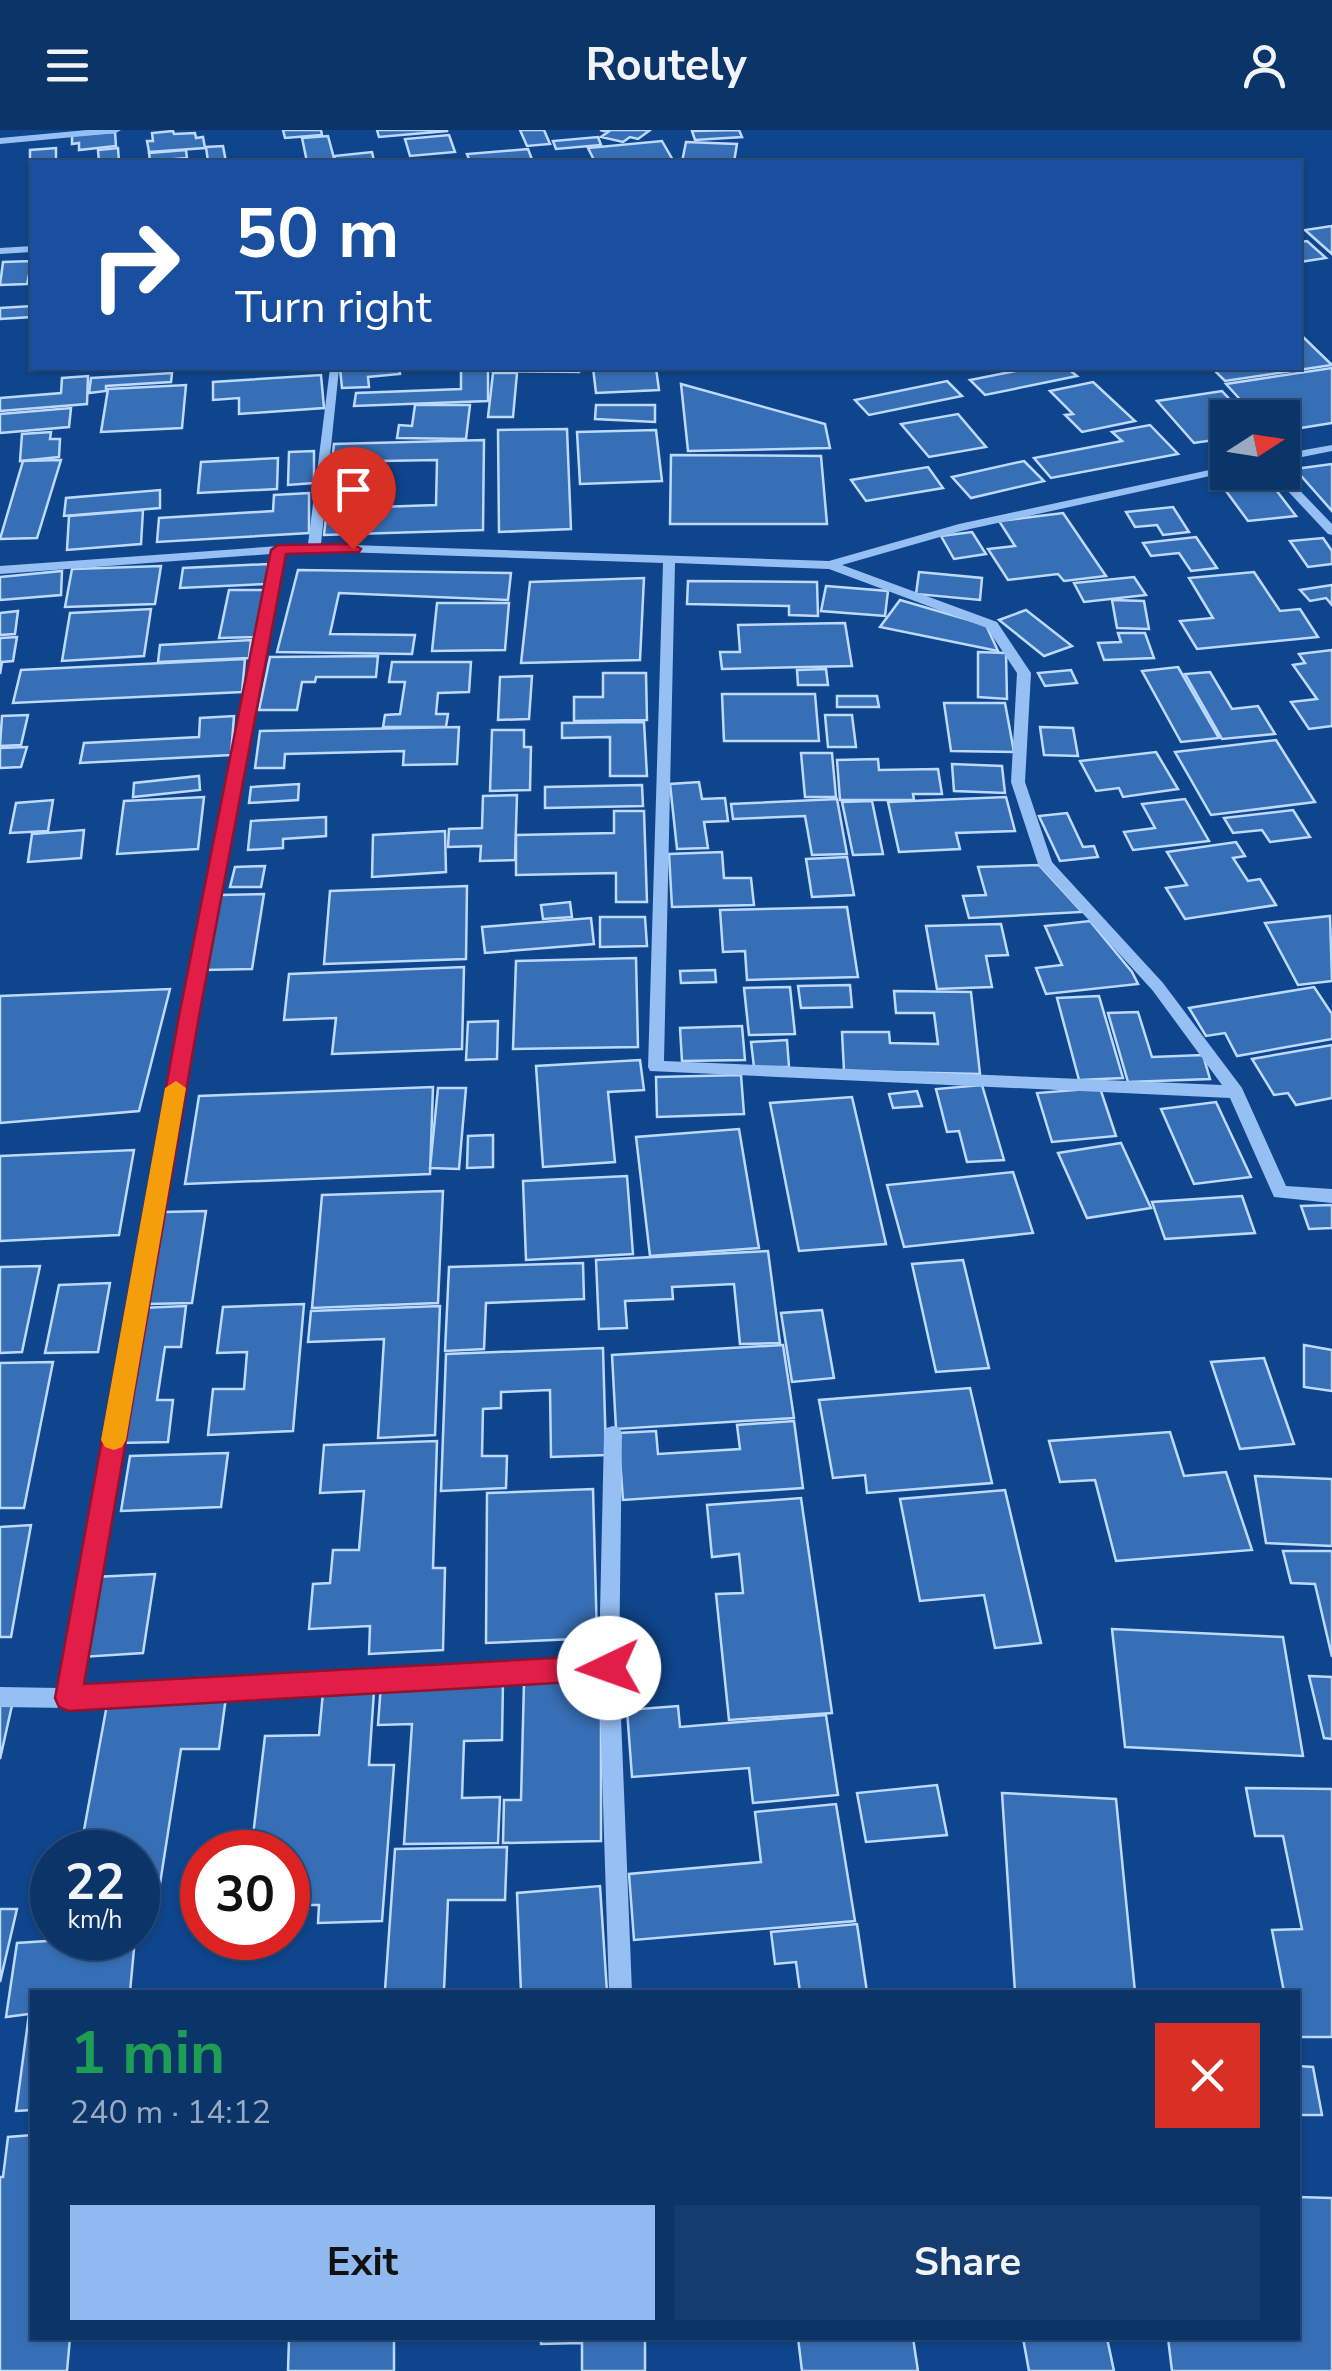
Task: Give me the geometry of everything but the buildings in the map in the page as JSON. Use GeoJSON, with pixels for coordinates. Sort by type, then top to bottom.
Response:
{"type":"FeatureCollection","features":[{"type":"Feature","properties":{"kind":"street"},"geometry":{"type":"LineString","coordinates":[[0,142],[116,130]]}},
{"type":"Feature","properties":{"kind":"street"},"geometry":{"type":"LineString","coordinates":[[0,251],[30,249]]}},
{"type":"Feature","properties":{"kind":"street"},"geometry":{"type":"LineString","coordinates":[[314,548],[334,370]]}},
{"type":"Feature","properties":{"kind":"street"},"geometry":{"type":"LineString","coordinates":[[1300,454],[1332,448]]}},
{"type":"Feature","properties":{"kind":"street"},"geometry":{"type":"LineString","coordinates":[[0,570],[314,548],[829,565],[959,528],[1210,473]]}},
{"type":"Feature","properties":{"kind":"street"},"geometry":{"type":"LineString","coordinates":[[1293,490],[1332,531]]}},
{"type":"Feature","properties":{"kind":"street"},"geometry":{"type":"LineString","coordinates":[[68,1698],[189,1016],[278,550]]}},
{"type":"Feature","properties":{"kind":"street"},"geometry":{"type":"LineString","coordinates":[[669,561],[656,1067],[1236,1092]]}},
{"type":"Feature","properties":{"kind":"street"},"geometry":{"type":"LineString","coordinates":[[829,565],[992,625],[1024,673],[1018,782],[1044,864],[1158,987],[1236,1092],[1280,1192],[1332,1196]]}},
{"type":"Feature","properties":{"kind":"street"},"geometry":{"type":"LineString","coordinates":[[613,1434],[609,1668],[620,1990]]}},
{"type":"Feature","properties":{"kind":"street"},"geometry":{"type":"LineString","coordinates":[[0,1696],[68,1698],[609,1668]]}},
{"type":"Feature","properties":{"kind":"slow traffic"},"geometry":{"type":"LineString","coordinates":[[114,1440],[176,1088]]}},
{"type":"Feature","properties":{"kind":"route"},"geometry":{"type":"LineString","coordinates":[[353,549],[278,550],[189,1016],[68,1698],[609,1668]]}}]}
